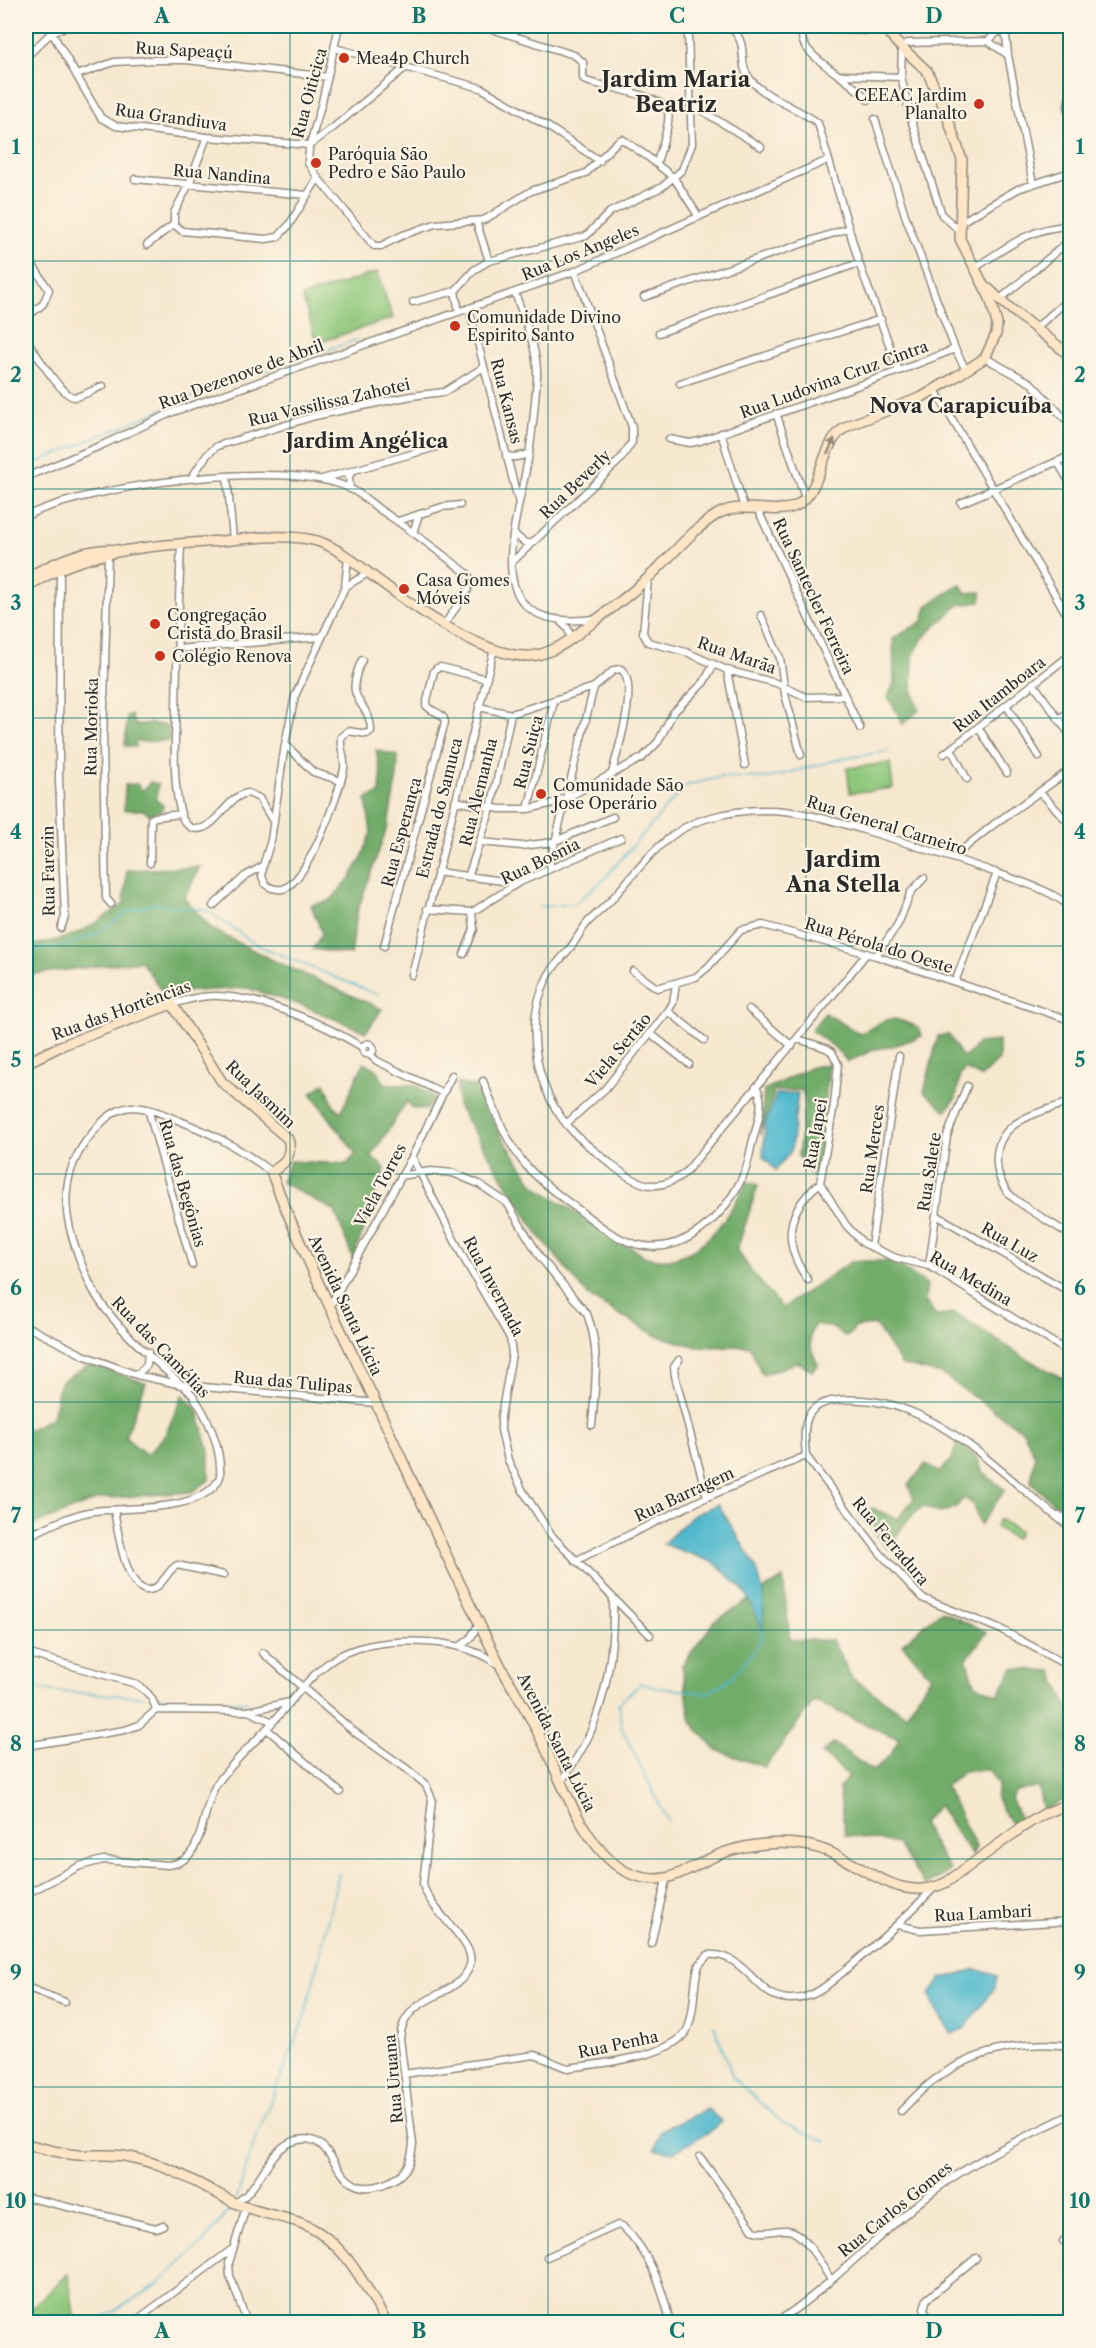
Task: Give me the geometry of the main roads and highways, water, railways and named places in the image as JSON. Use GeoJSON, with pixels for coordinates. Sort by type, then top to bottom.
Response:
{"type":"FeatureCollection","features":[{"type":"Feature","properties":{"kind":"water"},"geometry":{"type":"Polygon","coordinates":[[[798,1093],[791,1151],[776,1170],[763,1157],[765,1124],[776,1094],[798,1093]]]}},
{"type":"Feature","properties":{"kind":"water"},"geometry":{"type":"Polygon","coordinates":[[[718,1504],[756,1567],[764,1594],[763,1630],[746,1593],[715,1563],[663,1544],[692,1516],[718,1504]]]}},
{"type":"Feature","properties":{"kind":"water"},"geometry":{"type":"Polygon","coordinates":[[[976,1969],[997,1976],[995,1988],[965,2028],[952,2034],[935,2009],[930,1993],[941,1979],[976,1969]]]}},
{"type":"Feature","properties":{"kind":"water"},"geometry":{"type":"Polygon","coordinates":[[[708,2109],[722,2122],[711,2131],[674,2152],[655,2149],[661,2130],[708,2109]]]}},
{"type":"Feature","properties":{"kind":"waterway"},"geometry":{"type":"LineString","coordinates":[[26,467],[226,383],[357,340]]}},
{"type":"Feature","properties":{"kind":"waterway"},"geometry":{"type":"LineString","coordinates":[[539,907],[573,904],[602,881],[685,786],[721,777],[769,778],[841,759],[889,751]]}},
{"type":"Feature","properties":{"kind":"waterway"},"geometry":{"type":"LineString","coordinates":[[26,951],[67,945],[97,934],[128,911],[154,904],[207,910],[255,944],[378,995]]}},
{"type":"Feature","properties":{"kind":"waterway"},"geometry":{"type":"LineString","coordinates":[[668,1821],[622,1729],[618,1704],[641,1683],[652,1687],[707,1693],[732,1678],[763,1638],[761,1626]]}},
{"type":"Feature","properties":{"kind":"waterway"},"geometry":{"type":"LineString","coordinates":[[26,1685],[51,1691],[145,1697]]}},
{"type":"Feature","properties":{"kind":"waterway"},"geometry":{"type":"LineString","coordinates":[[157,1697],[247,1702]]}},
{"type":"Feature","properties":{"kind":"waterway"},"geometry":{"type":"LineString","coordinates":[[237,2198],[256,2137],[305,2017],[339,1873]]}},
{"type":"Feature","properties":{"kind":"waterway"},"geometry":{"type":"LineString","coordinates":[[714,2025],[733,2078],[783,2123],[826,2141]]}},
{"type":"Feature","properties":{"kind":"waterway"},"geometry":{"type":"LineString","coordinates":[[97,2322],[157,2285],[204,2241],[232,2207]]}},
{"type":"Feature","properties":{"kind":"place","name":"Mea4p Church"},"geometry":{"type":"Point","coordinates":[344,58]}},
{"type":"Feature","properties":{"kind":"place","name":"CEEAC Jardim Planalto"},"geometry":{"type":"Point","coordinates":[979,104]}},
{"type":"Feature","properties":{"kind":"place","name":"Paróquia São Pedro e São Paulo"},"geometry":{"type":"Point","coordinates":[316,163]}},
{"type":"Feature","properties":{"kind":"place","name":"Comunidade Divino Espirito Santo"},"geometry":{"type":"Point","coordinates":[455,326]}},
{"type":"Feature","properties":{"kind":"place","name":"Casa Gomes Móveis"},"geometry":{"type":"Point","coordinates":[404,589]}},
{"type":"Feature","properties":{"kind":"place","name":"Congregação Cristã do Brasil"},"geometry":{"type":"Point","coordinates":[155,624]}},
{"type":"Feature","properties":{"kind":"place","name":"Colégio Renova"},"geometry":{"type":"Point","coordinates":[160,656]}},
{"type":"Feature","properties":{"kind":"place","name":"Comunidade São Jose Operário"},"geometry":{"type":"Point","coordinates":[541,794]}},
{"type":"Feature","properties":{"kind":"district","name":"Jardim Maria Beatriz"},"geometry":{"type":"Point","coordinates":[676,92]}},
{"type":"Feature","properties":{"kind":"district","name":"Nova Carapicuíba"},"geometry":{"type":"Point","coordinates":[961,406]}},
{"type":"Feature","properties":{"kind":"district","name":"Jardim Angélica"},"geometry":{"type":"Point","coordinates":[367,441]}},
{"type":"Feature","properties":{"kind":"district","name":"Jardim Ana Stella"},"geometry":{"type":"Point","coordinates":[843,872]}}]}
